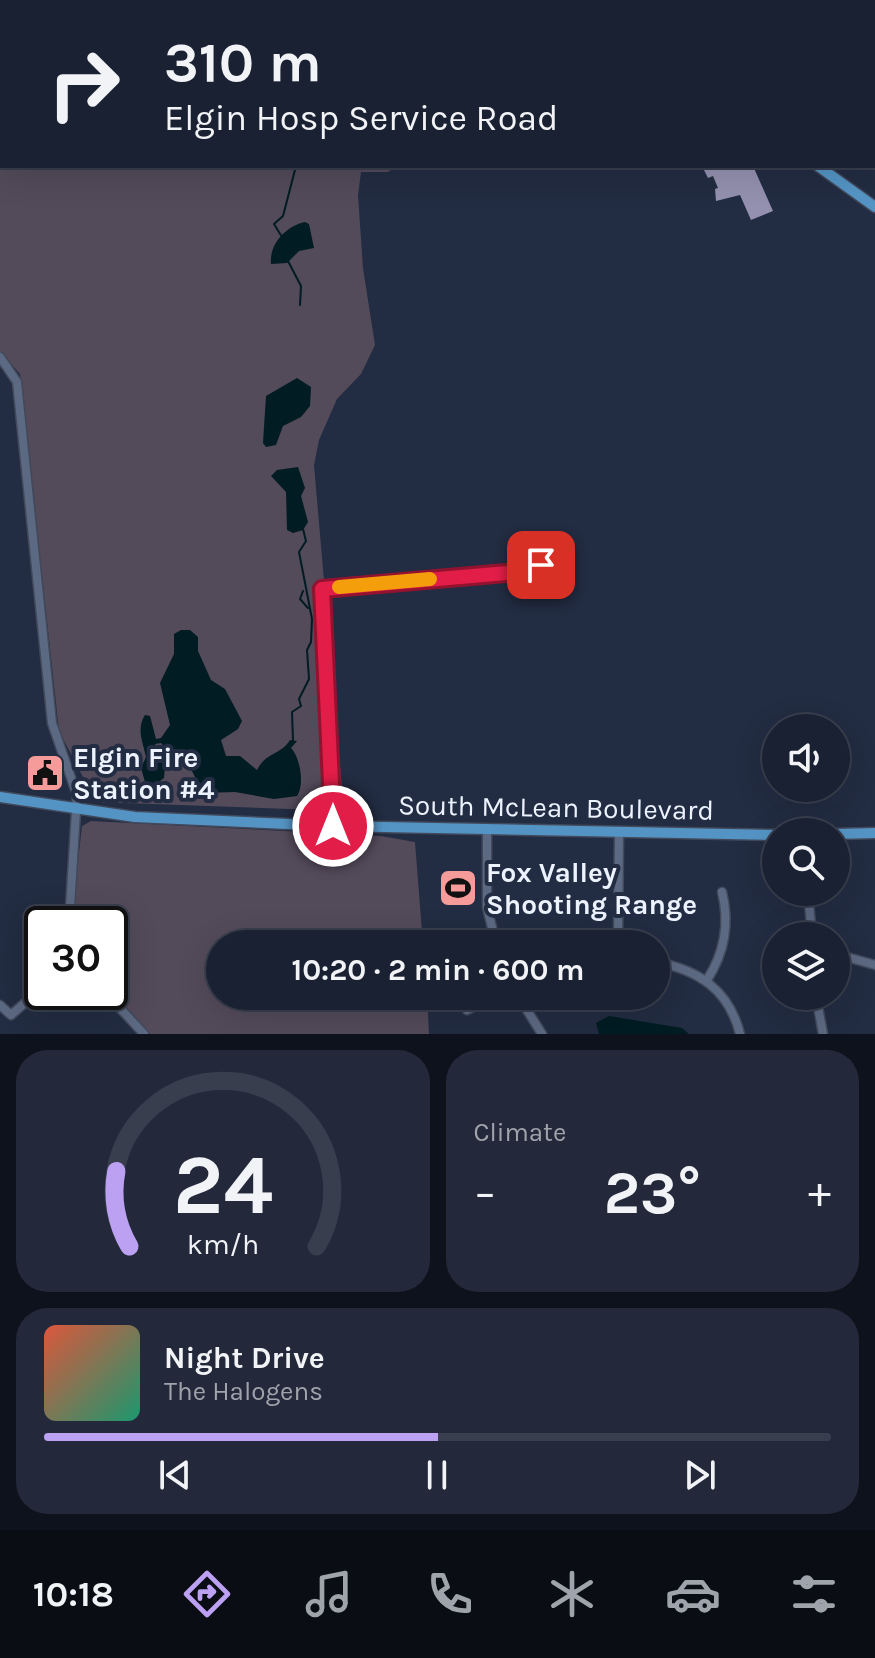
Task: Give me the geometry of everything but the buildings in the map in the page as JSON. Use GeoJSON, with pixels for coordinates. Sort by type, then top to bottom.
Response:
{"type":"FeatureCollection","features":[{"type":"Feature","properties":{"kind":"main road"},"geometry":{"type":"LineString","coordinates":[[821,168],[875,207]]}},
{"type":"Feature","properties":{"kind":"main road","name":"South McLean Boulevard"},"geometry":{"type":"LineString","coordinates":[[0,797],[77,811],[333,826],[487,832],[762,835]]}},
{"type":"Feature","properties":{"kind":"main road"},"geometry":{"type":"LineString","coordinates":[[850,834],[875,833]]}},
{"type":"Feature","properties":{"kind":"street"},"geometry":{"type":"LineString","coordinates":[[0,357],[17,382],[52,723],[75,783],[77,811],[69,876],[69,906]]}},
{"type":"Feature","properties":{"kind":"street"},"geometry":{"type":"LineString","coordinates":[[333,826],[322,589],[529,571],[541,565],[544,551]]}},
{"type":"Feature","properties":{"kind":"street"},"geometry":{"type":"LineString","coordinates":[[487,832],[487,907],[493,930]]}},
{"type":"Feature","properties":{"kind":"street"},"geometry":{"type":"LineString","coordinates":[[618,930],[619,834]]}},
{"type":"Feature","properties":{"kind":"street"},"geometry":{"type":"LineString","coordinates":[[707,980],[720,956],[725,937],[722,892]]}},
{"type":"Feature","properties":{"kind":"street"},"geometry":{"type":"LineString","coordinates":[[850,958],[875,965]]}},
{"type":"Feature","properties":{"kind":"street"},"geometry":{"type":"LineString","coordinates":[[670,966],[707,980],[728,1004],[740,1034]]}},
{"type":"Feature","properties":{"kind":"street"},"geometry":{"type":"LineString","coordinates":[[0,1005],[11,1015],[24,1004]]}},
{"type":"Feature","properties":{"kind":"street"},"geometry":{"type":"LineString","coordinates":[[122,1010],[144,1034]]}},
{"type":"Feature","properties":{"kind":"street"},"geometry":{"type":"LineString","coordinates":[[527,1010],[542,1034]]}},
{"type":"Feature","properties":{"kind":"street"},"geometry":{"type":"LineString","coordinates":[[819,1010],[823,1034]]}},
{"type":"Feature","properties":{"kind":"shaded area"},"geometry":{"type":"Polygon","coordinates":[[[0,168],[394,168],[388,172],[361,172],[358,195],[363,268],[375,345],[361,374],[337,399],[319,440],[314,465],[344,811],[96,802],[59,731],[20,374],[0,352],[0,168]]]}},
{"type":"Feature","properties":{"kind":"shaded area"},"geometry":{"type":"Polygon","coordinates":[[[91,821],[381,836],[415,842],[422,930],[206,930],[206,1010],[428,1010],[429,1034],[150,1034],[128,1009],[128,906],[75,906],[82,826],[91,821]]]}},
{"type":"Feature","properties":{"kind":"water"},"geometry":{"type":"Polygon","coordinates":[[[305,222],[309,224],[314,248],[299,251],[287,263],[271,264],[273,250],[280,237],[291,227],[305,222]]]}},
{"type":"Feature","properties":{"kind":"water"},"geometry":{"type":"Polygon","coordinates":[[[297,378],[311,387],[310,406],[301,417],[283,426],[276,445],[266,447],[263,443],[266,396],[297,378]]]}},
{"type":"Feature","properties":{"kind":"water"},"geometry":{"type":"Polygon","coordinates":[[[298,467],[305,488],[301,496],[308,522],[303,530],[293,533],[287,530],[286,492],[271,476],[277,470],[298,467]]]}},
{"type":"Feature","properties":{"kind":"water"},"geometry":{"type":"Polygon","coordinates":[[[190,630],[198,637],[198,651],[211,680],[225,689],[242,721],[238,729],[221,740],[226,756],[240,756],[257,770],[290,740],[297,741],[291,748],[300,771],[301,785],[297,796],[274,799],[235,792],[203,793],[183,753],[168,751],[161,743],[155,744],[165,766],[164,778],[154,785],[145,782],[141,768],[146,757],[141,725],[145,715],[150,716],[156,739],[161,738],[170,725],[160,683],[174,654],[174,634],[190,630]]]}},
{"type":"Feature","properties":{"kind":"water"},"geometry":{"type":"Polygon","coordinates":[[[609,1016],[682,1028],[689,1034],[599,1034],[596,1023],[609,1016]]]}},
{"type":"Feature","properties":{"kind":"waterway"},"geometry":{"type":"LineString","coordinates":[[282,237],[274,224],[283,216],[295,168]]}},
{"type":"Feature","properties":{"kind":"waterway"},"geometry":{"type":"LineString","coordinates":[[288,261],[301,286],[300,305]]}},
{"type":"Feature","properties":{"kind":"waterway"},"geometry":{"type":"LineString","coordinates":[[293,741],[292,712],[301,706],[299,699],[309,679],[307,650],[311,642],[312,619],[299,552],[306,541],[303,529]]}},
{"type":"Feature","properties":{"kind":"waterway"},"geometry":{"type":"LineString","coordinates":[[303,591],[300,599],[308,608]]}},
{"type":"Feature","properties":{"kind":"slow traffic"},"geometry":{"type":"LineString","coordinates":[[339,587],[430,579]]}},
{"type":"Feature","properties":{"kind":"place","name":"Elgin Fire Station #4"},"geometry":{"type":"Point","coordinates":[45,773]}},
{"type":"Feature","properties":{"kind":"place","name":"Fox Valley Shooting Range"},"geometry":{"type":"Point","coordinates":[458,888]}},
{"type":"Feature","properties":{"kind":"route"},"geometry":{"type":"LineString","coordinates":[[333,826],[331,728],[322,589],[529,571],[541,565]]}}]}
